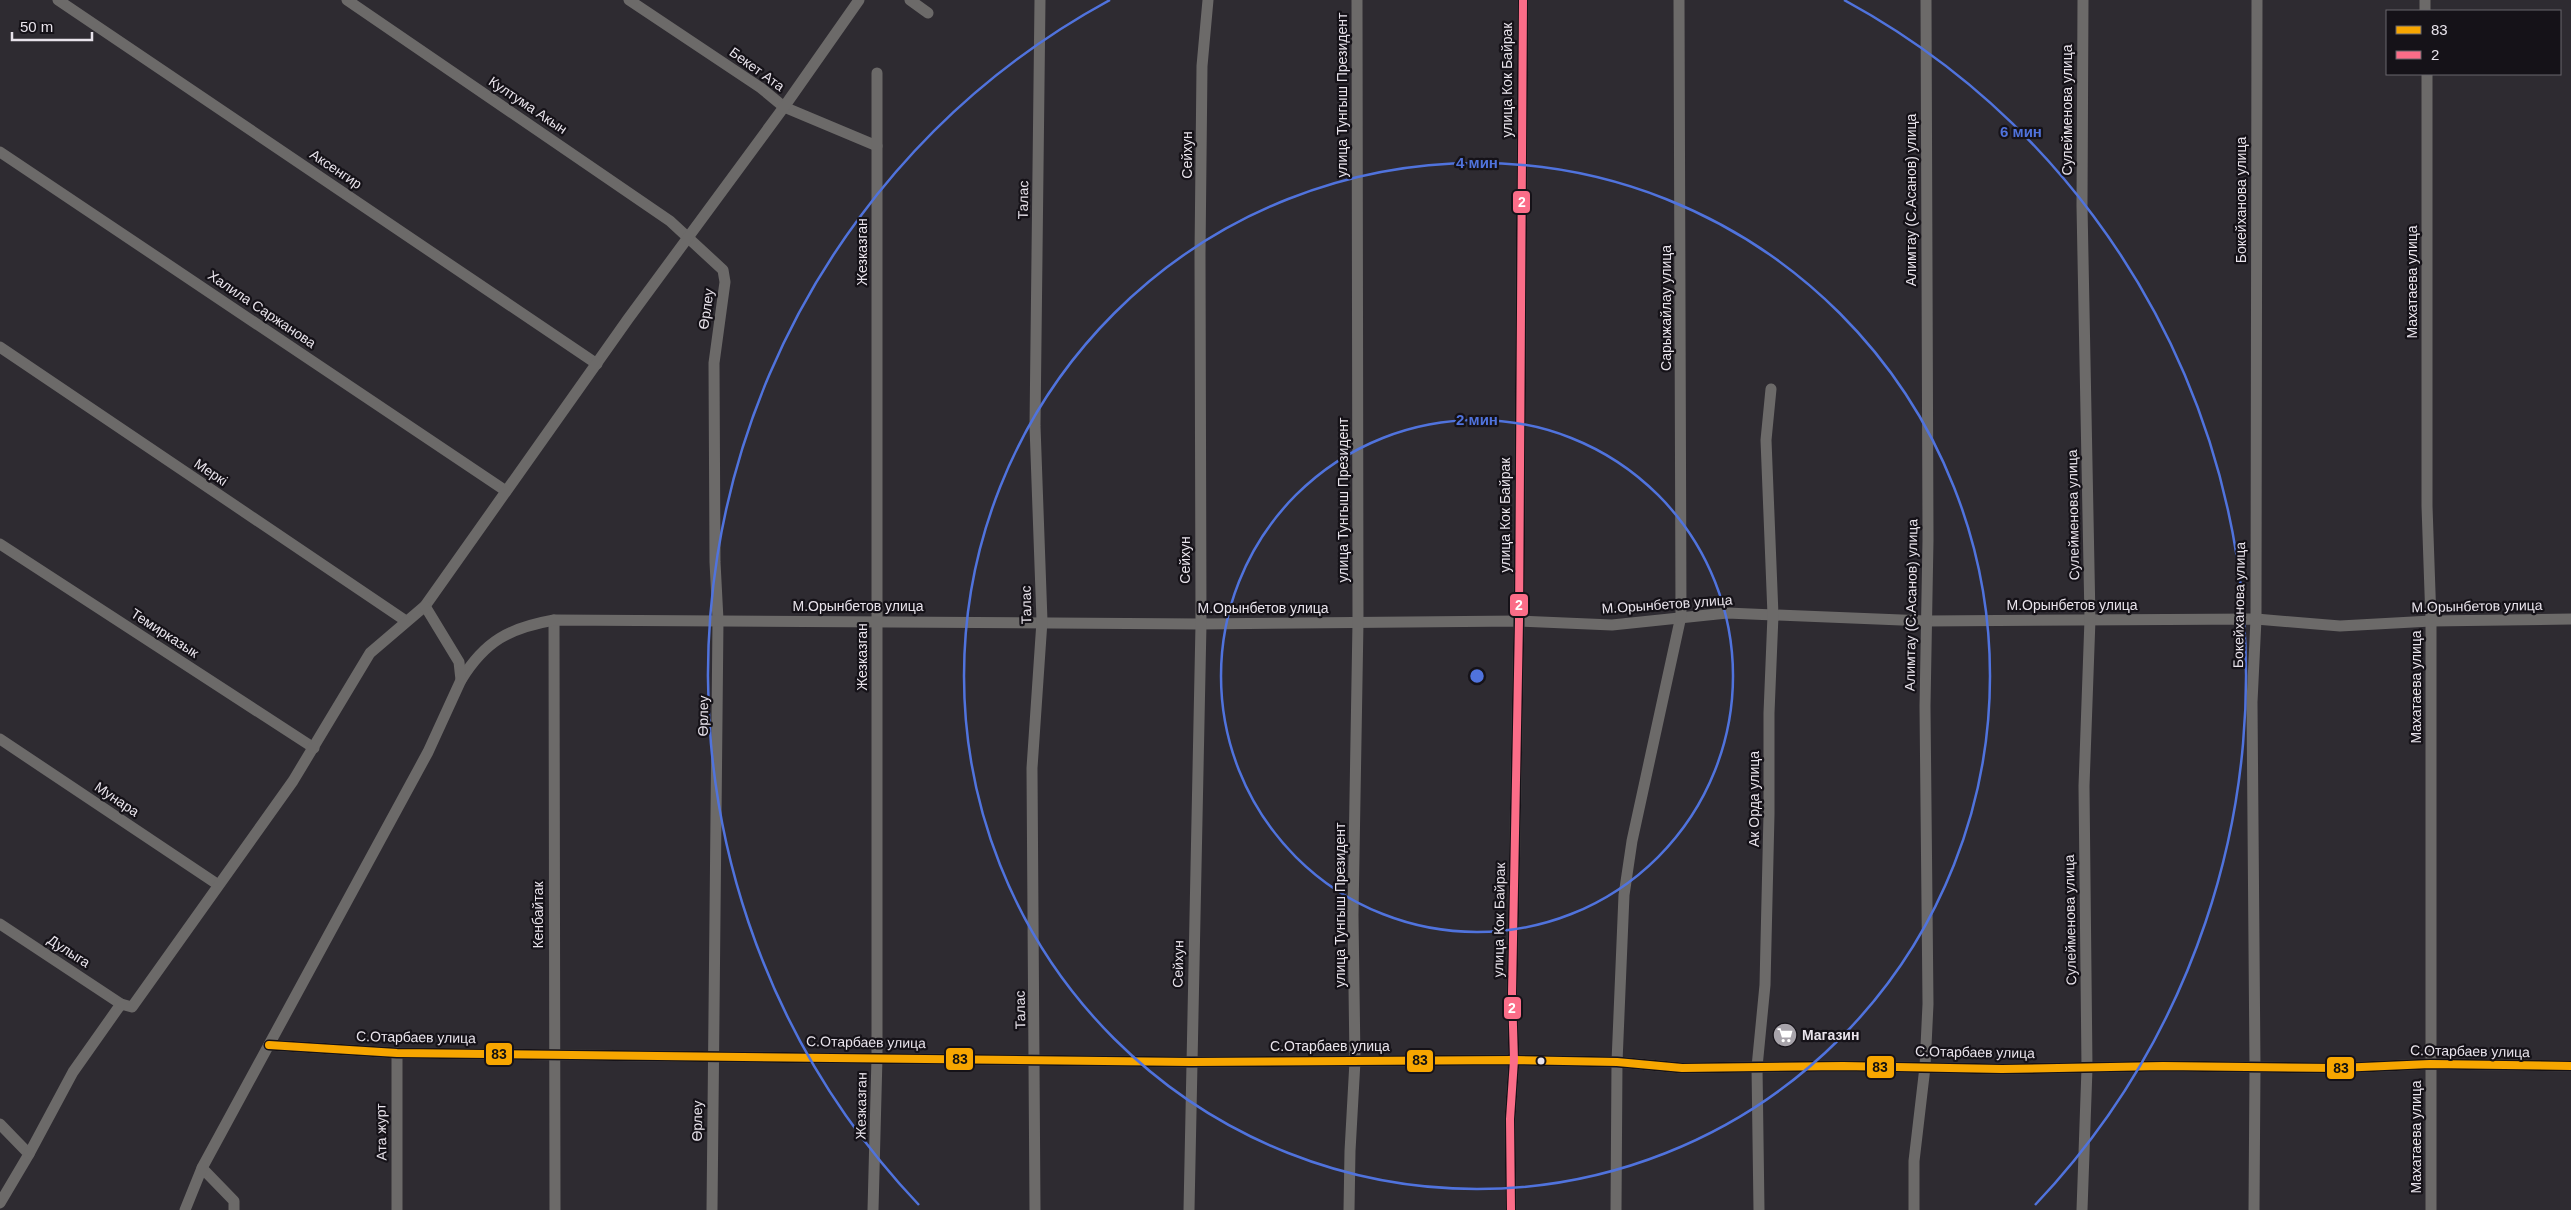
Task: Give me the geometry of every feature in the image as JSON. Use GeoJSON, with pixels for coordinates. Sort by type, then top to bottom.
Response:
{"type":"FeatureCollection","features":[{"type":"Feature","properties":{"kind":"street","name":"Аксенгир"},"geometry":{"type":"LineString","coordinates":[[58,0],[597,364]]}},
{"type":"Feature","properties":{"kind":"street","name":"Култума Акын"},"geometry":{"type":"LineString","coordinates":[[347,0],[670,221],[688,239]]}},
{"type":"Feature","properties":{"kind":"street","name":"Бекет Ата"},"geometry":{"type":"LineString","coordinates":[[629,0],[761,88],[784,107],[877,146]]}},
{"type":"Feature","properties":{"kind":"street"},"geometry":{"type":"LineString","coordinates":[[0,1203],[30,1154],[73,1072],[121,1004],[132,1007],[217,884],[293,781],[370,652],[425,606],[859,0]]}},
{"type":"Feature","properties":{"kind":"street"},"geometry":{"type":"LineString","coordinates":[[910,0],[928,12]]}},
{"type":"Feature","properties":{"kind":"street","name":"Талас"},"geometry":{"type":"LineString","coordinates":[[1035,1210],[1036,1059],[1032,768],[1042,621],[1035,426],[1040,0]]}},
{"type":"Feature","properties":{"kind":"street","name":"Сейхун"},"geometry":{"type":"LineString","coordinates":[[1189,1210],[1201,624],[1200,254],[1202,66],[1208,0]]}},
{"type":"Feature","properties":{"kind":"street","name":"улица Тунгыш Президент"},"geometry":{"type":"LineString","coordinates":[[1350,1210],[1350,1151],[1356,1061],[1353,915],[1358,622],[1357,0]]}},
{"type":"Feature","properties":{"kind":"street","name":"улица Кок Байрак"},"geometry":{"type":"LineString","coordinates":[[1511,1210],[1510,1119],[1514,1060],[1512,993],[1519,621],[1523,0]]}},
{"type":"Feature","properties":{"kind":"street","name":"Сарыжайлау улица"},"geometry":{"type":"LineString","coordinates":[[1616,1210],[1618,1062],[1624,895],[1632,841],[1681,616],[1679,0]]}},
{"type":"Feature","properties":{"kind":"street","name":"Алимтау (С.Асанов) улица"},"geometry":{"type":"LineString","coordinates":[[1914,1210],[1914,1161],[1924,1067],[1928,1004],[1926,0]]}},
{"type":"Feature","properties":{"kind":"street","name":"Сулейменова улица"},"geometry":{"type":"LineString","coordinates":[[2082,1210],[2087,1068],[2084,786],[2090,619],[2082,206],[2083,0]]}},
{"type":"Feature","properties":{"kind":"street","name":"Бокейханова улица"},"geometry":{"type":"LineString","coordinates":[[2254,1210],[2255,1067],[2252,702],[2256,619],[2257,0]]}},
{"type":"Feature","properties":{"kind":"street","name":"Жезказган"},"geometry":{"type":"LineString","coordinates":[[873,1210],[877,1057],[877,73]]}},
{"type":"Feature","properties":{"kind":"street","name":"Махатаева улица"},"geometry":{"type":"LineString","coordinates":[[2427,75],[2426,506],[2431,621],[2431,1210]]}},
{"type":"Feature","properties":{"kind":"street","name":"Халила Саржанова"},"geometry":{"type":"LineString","coordinates":[[0,152],[506,491]]}},
{"type":"Feature","properties":{"kind":"street","name":"Өрлеу"},"geometry":{"type":"LineString","coordinates":[[688,239],[724,270],[725,282],[714,363],[715,562],[718,620],[712,1210]]}},
{"type":"Feature","properties":{"kind":"street","name":"Меркі"},"geometry":{"type":"LineString","coordinates":[[0,347],[406,621]]}},
{"type":"Feature","properties":{"kind":"street","name":"Ак Орда улица"},"geometry":{"type":"LineString","coordinates":[[1759,1210],[1757,1067],[1764,985],[1769,814],[1769,713],[1773,615],[1766,440],[1771,389]]}},
{"type":"Feature","properties":{"kind":"street","name":"Темирказык"},"geometry":{"type":"LineString","coordinates":[[0,544],[314,748]]}},
{"type":"Feature","properties":{"kind":"street"},"geometry":{"type":"LineString","coordinates":[[425,606],[459,662],[461,680]]}},
{"type":"Feature","properties":{"kind":"street","name":"М.Орынбетов улица"},"geometry":{"type":"LineString","coordinates":[[185,1210],[202,1168],[428,752],[461,680],[474,660],[488,645],[505,634],[527,625],[554,620],[1042,621],[1201,624],[1519,621],[1612,624],[1727,613],[1926,621],[2256,619],[2340,626],[2431,621],[2571,619]]}},
{"type":"Feature","properties":{"kind":"street","name":"Кенбайтак"},"geometry":{"type":"LineString","coordinates":[[554,620],[555,1210]]}},
{"type":"Feature","properties":{"kind":"street","name":"Мунара"},"geometry":{"type":"LineString","coordinates":[[0,739],[217,884]]}},
{"type":"Feature","properties":{"kind":"street","name":"Дулыга"},"geometry":{"type":"LineString","coordinates":[[0,924],[121,1004]]}},
{"type":"Feature","properties":{"kind":"street","name":"С.Отарбаев улица"},"geometry":{"type":"LineString","coordinates":[[270,1045],[397,1053],[1191,1062],[1514,1060],[1618,1062],[1682,1068],[2339,1068],[2430,1064],[2571,1066]]}},
{"type":"Feature","properties":{"kind":"street","name":"Ата журт"},"geometry":{"type":"LineString","coordinates":[[397,1053],[397,1210]]}},
{"type":"Feature","properties":{"kind":"street"},"geometry":{"type":"LineString","coordinates":[[0,1124],[30,1154]]}},
{"type":"Feature","properties":{"kind":"street"},"geometry":{"type":"LineString","coordinates":[[202,1168],[234,1201],[234,1210]]}},
{"type":"Feature","properties":{"kind":"transit line","name":"2"},"geometry":{"type":"LineString","coordinates":[[1511,1210],[1510,1119],[1514,1060],[1512,993],[1519,621],[1523,0]]}},
{"type":"Feature","properties":{"kind":"transit line","name":"83"},"geometry":{"type":"LineString","coordinates":[[269,1045],[397,1053],[1191,1062],[1514,1060],[1617,1062],[1682,1068],[1843,1066],[2002,1069],[2163,1066],[2339,1068],[2430,1064],[2571,1066]]}},
{"type":"Feature","properties":{"kind":"place","name":"Магазин"},"geometry":{"type":"Point","coordinates":[1785,1035]}}]}
